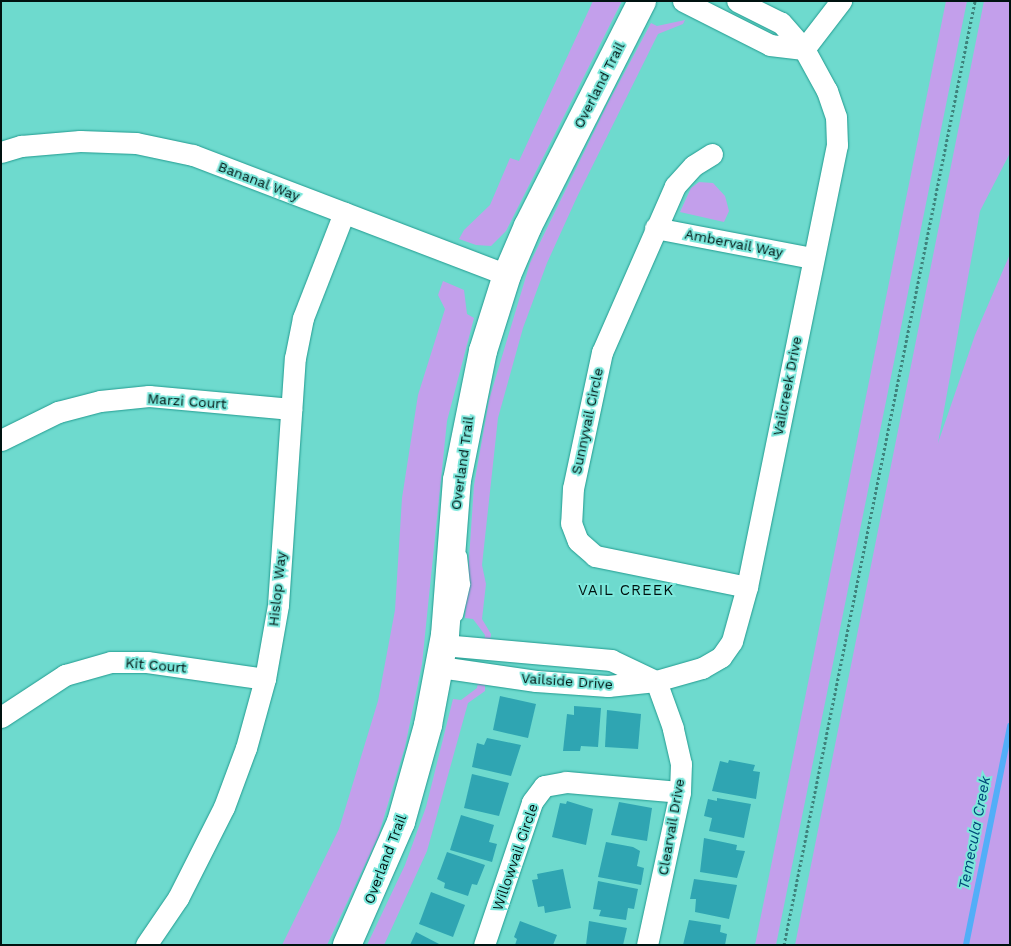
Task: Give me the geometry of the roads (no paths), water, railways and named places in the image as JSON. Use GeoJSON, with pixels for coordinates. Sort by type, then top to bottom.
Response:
{"type":"FeatureCollection","features":[{"type":"Feature","properties":{"kind":"street","name":"Overland Trail"},"geometry":{"type":"LineString","coordinates":[[347,945],[401,822],[428,725],[443,649],[453,530],[466,424],[482,351],[507,275],[528,226],[642,1]]}},
{"type":"Feature","properties":{"kind":"street"},"geometry":{"type":"LineString","coordinates":[[683,1],[770,45],[804,48],[840,1]]}},
{"type":"Feature","properties":{"kind":"street","name":"Vailcreek Drive"},"geometry":{"type":"LineString","coordinates":[[656,681],[702,668],[721,657],[738,625],[812,258],[837,145],[836,117],[819,72],[804,48],[781,23],[739,2]]}},
{"type":"Feature","properties":{"kind":"street","name":"Bananal Way"},"geometry":{"type":"LineString","coordinates":[[1,152],[21,146],[80,141],[136,143],[192,155],[507,275]]}},
{"type":"Feature","properties":{"kind":"street","name":"Sunnyvail Circle"},"geometry":{"type":"LineString","coordinates":[[712,154],[693,166],[675,186],[602,352],[573,488],[571,523],[578,541],[595,556],[747,587]]}},
{"type":"Feature","properties":{"kind":"street","name":"Hislop Way"},"geometry":{"type":"LineString","coordinates":[[146,945],[178,898],[224,807],[246,748],[265,679],[278,605],[295,358],[303,318],[344,213]]}},
{"type":"Feature","properties":{"kind":"street","name":"Ambervail Way"},"geometry":{"type":"LineString","coordinates":[[655,228],[812,258]]}},
{"type":"Feature","properties":{"kind":"street","name":"Marzi Court"},"geometry":{"type":"LineString","coordinates":[[1,440],[58,412],[100,401],[149,396],[291,409]]}},
{"type":"Feature","properties":{"kind":"street","name":"Vailside Drive"},"geometry":{"type":"LineString","coordinates":[[443,649],[611,660],[656,681]]}},
{"type":"Feature","properties":{"kind":"street","name":"Vailside Drive"},"geometry":{"type":"LineString","coordinates":[[443,649],[536,681],[608,686],[656,681]]}},
{"type":"Feature","properties":{"kind":"street","name":"Kit Court"},"geometry":{"type":"LineString","coordinates":[[1,717],[65,675],[111,662],[147,662],[265,679]]}},
{"type":"Feature","properties":{"kind":"street","name":"Clearvail Drive"},"geometry":{"type":"LineString","coordinates":[[647,945],[680,792],[681,764],[673,728],[656,681]]}},
{"type":"Feature","properties":{"kind":"street","name":"Willowvail Circle"},"geometry":{"type":"LineString","coordinates":[[484,945],[532,802],[544,786],[566,782],[680,792]]}},
{"type":"Feature","properties":{"kind":"lane"},"geometry":{"type":"LineString","coordinates":[[731,25],[739,2]]}},
{"type":"Feature","properties":{"kind":"lane"},"geometry":{"type":"LineString","coordinates":[[536,681],[537,656]]}},
{"type":"Feature","properties":{"kind":"waterway","name":"Temecula Creek"},"geometry":{"type":"LineString","coordinates":[[966,945],[1010,726]]}},
{"type":"Feature","properties":{"kind":"district","name":"VAIL CREEK"},"geometry":{"type":"Point","coordinates":[626,591]}}]}
